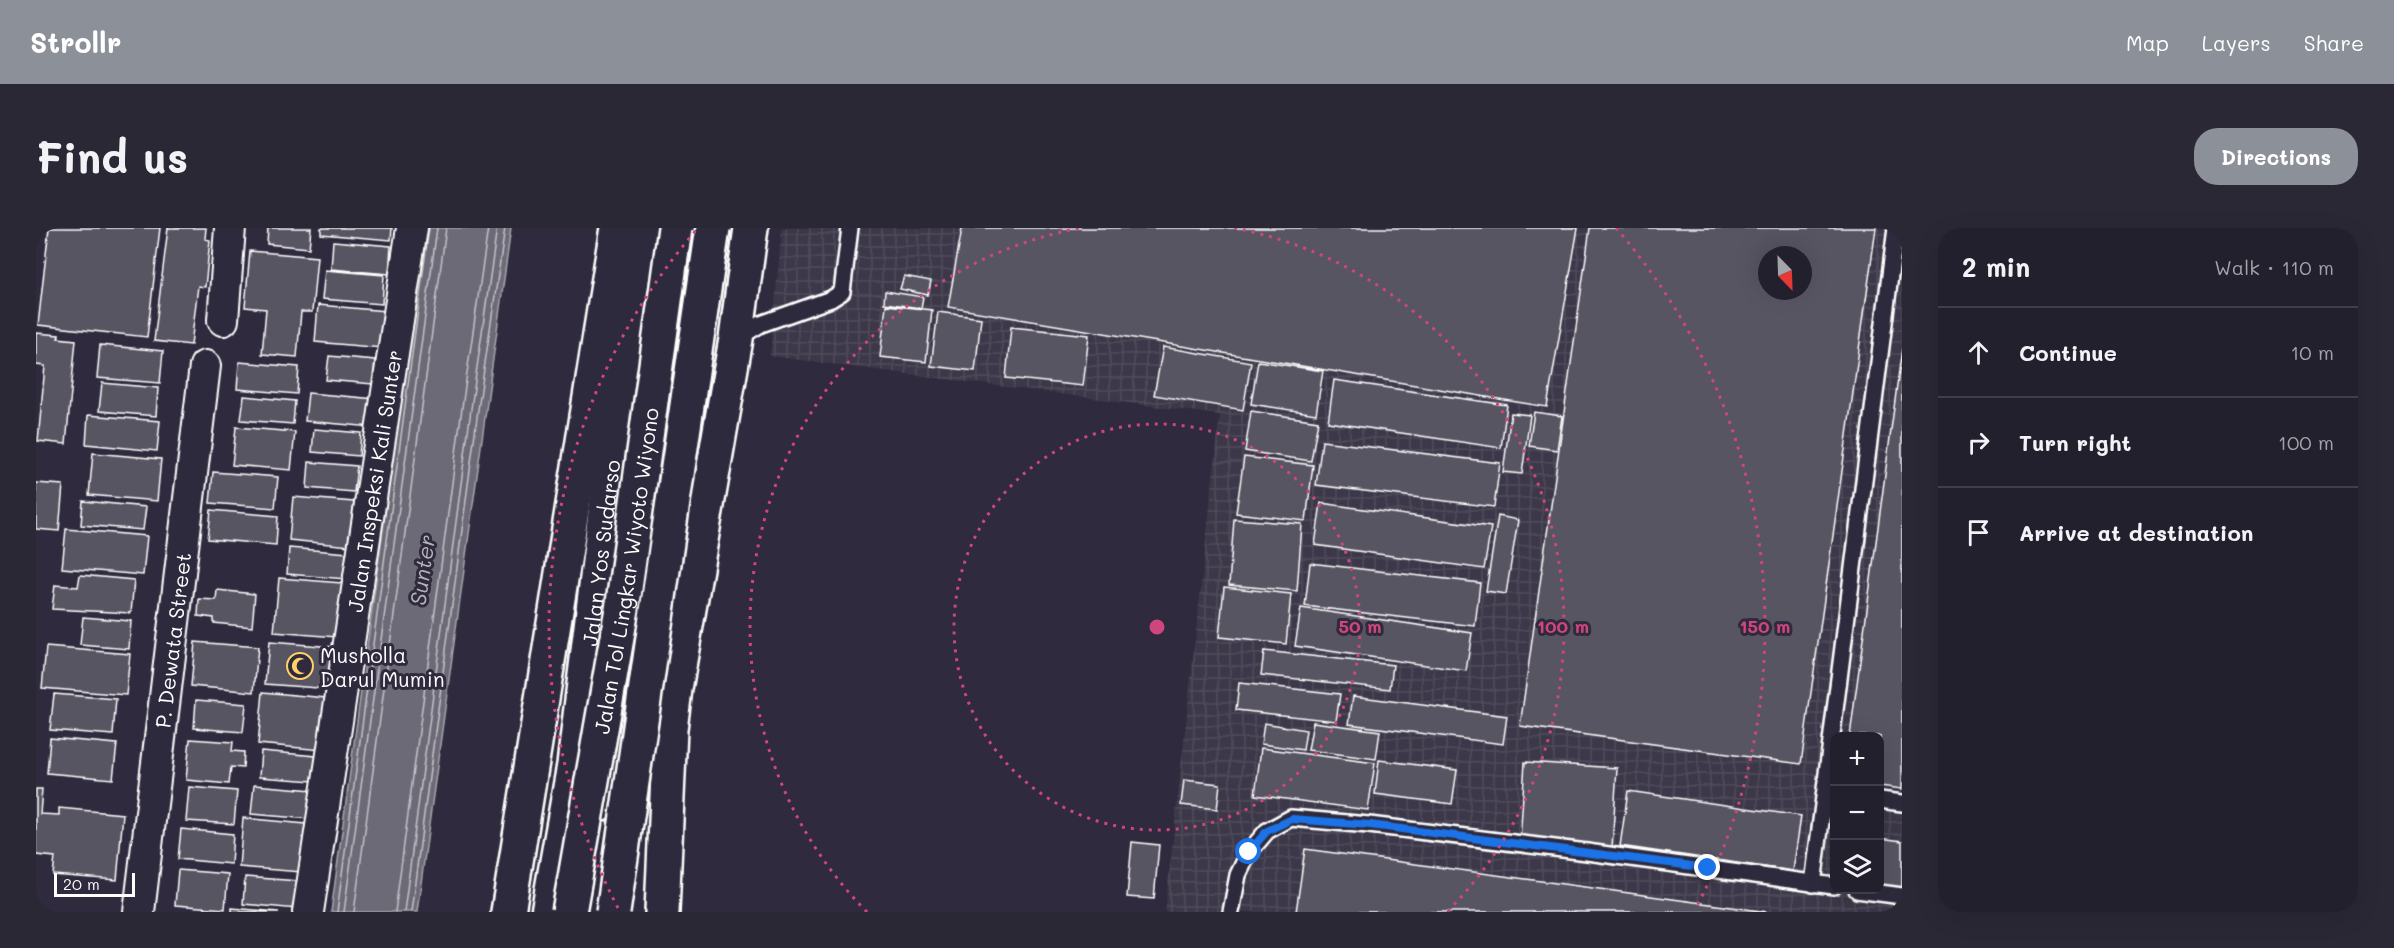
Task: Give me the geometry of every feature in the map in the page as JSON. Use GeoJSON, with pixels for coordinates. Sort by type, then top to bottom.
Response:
{"type":"FeatureCollection","features":[{"type":"Feature","properties":{"kind":"highway"},"geometry":{"type":"LineString","coordinates":[[508,912],[617,228]]}},
{"type":"Feature","properties":{"kind":"highway","name":"Jalan Yos Sudarso"},"geometry":{"type":"LineString","coordinates":[[548,912],[574,765],[640,228]]}},
{"type":"Feature","properties":{"kind":"highway","name":"Jalan Tol Lingkar Wiyoto Wiyono"},"geometry":{"type":"LineString","coordinates":[[569,912],[623,603],[675,228]]}},
{"type":"Feature","properties":{"kind":"highway","name":"Jalan Tol Lingkar Wiyoto Wiyono"},"geometry":{"type":"LineString","coordinates":[[613,912],[713,228]]}},
{"type":"Feature","properties":{"kind":"highway"},"geometry":{"type":"LineString","coordinates":[[662,912],[670,729],[675,689],[736,339],[752,228]]}},
{"type":"Feature","properties":{"kind":"highway"},"geometry":{"type":"LineString","coordinates":[[640,912],[656,788],[670,729]]}},
{"type":"Feature","properties":{"kind":"highway"},"geometry":{"type":"LineString","coordinates":[[581,777],[583,787],[594,803],[612,812],[633,810],[642,805],[656,788]]}},
{"type":"Feature","properties":{"kind":"street"},"geometry":{"type":"LineString","coordinates":[[223,320],[230,228]]}},
{"type":"Feature","properties":{"kind":"street","name":"Jalan Inspeksi Kali Sunter"},"geometry":{"type":"LineString","coordinates":[[308,912],[412,228]]}},
{"type":"Feature","properties":{"kind":"street","name":"P. Dewata Street"},"geometry":{"type":"LineString","coordinates":[[139,912],[205,366]]}},
{"type":"Feature","properties":{"kind":"lane"},"geometry":{"type":"LineString","coordinates":[[561,912],[581,777],[610,631],[664,228]]}},
{"type":"Feature","properties":{"kind":"lane"},"geometry":{"type":"LineString","coordinates":[[736,339],[761,324],[842,292],[850,228]]}},
{"type":"Feature","properties":{"kind":"lane"},"geometry":{"type":"LineString","coordinates":[[1831,786],[1896,228]]}},
{"type":"Feature","properties":{"kind":"lane"},"geometry":{"type":"LineString","coordinates":[[1813,884],[1830,793]]}},
{"type":"Feature","properties":{"kind":"lane"},"geometry":{"type":"LineString","coordinates":[[1884,801],[1902,803]]}},
{"type":"Feature","properties":{"kind":"lane"},"geometry":{"type":"LineString","coordinates":[[595,912],[612,812]]}},
{"type":"Feature","properties":{"kind":"lane"},"geometry":{"type":"LineString","coordinates":[[1231,912],[1238,875],[1249,852],[1267,831],[1292,819],[1370,825],[1830,886]]}},
{"type":"Feature","properties":{"kind":"lane"},"geometry":{"type":"LineString","coordinates":[[1884,894],[1902,896]]}},
{"type":"Feature","properties":{"kind":"shaded area"},"geometry":{"type":"Polygon","coordinates":[[[782,228],[1902,228],[1902,912],[1165,912],[1220,415],[770,356],[782,228]]]}},
{"type":"Feature","properties":{"kind":"water","name":"Sunter"},"geometry":{"type":"Polygon","coordinates":[[[424,228],[511,228],[417,912],[331,912],[424,228]]]}},
{"type":"Feature","properties":{"kind":"building"},"geometry":{"type":"Polygon","coordinates":[[[49,228],[160,228],[147,337],[38,325],[49,228]]]}},
{"type":"Feature","properties":{"kind":"building"},"geometry":{"type":"Polygon","coordinates":[[[168,228],[206,228],[205,239],[210,240],[205,287],[198,286],[191,345],[154,341],[168,228]]]}},
{"type":"Feature","properties":{"kind":"building"},"geometry":{"type":"Polygon","coordinates":[[[268,228],[311,228],[309,248],[267,244],[268,228]]]}},
{"type":"Feature","properties":{"kind":"building"},"geometry":{"type":"Polygon","coordinates":[[[321,228],[392,228],[391,240],[321,234],[321,228]]]}},
{"type":"Feature","properties":{"kind":"building"},"geometry":{"type":"Polygon","coordinates":[[[962,228],[1578,228],[1547,407],[948,307],[962,228]]]}},
{"type":"Feature","properties":{"kind":"building"},"geometry":{"type":"Polygon","coordinates":[[[1590,228],[1876,228],[1801,764],[1520,726],[1590,228]]]}},
{"type":"Feature","properties":{"kind":"building"},"geometry":{"type":"Polygon","coordinates":[[[333,241],[391,246],[389,274],[331,269],[333,241]]]}},
{"type":"Feature","properties":{"kind":"building"},"geometry":{"type":"Polygon","coordinates":[[[250,251],[317,257],[312,312],[301,312],[297,357],[262,354],[266,309],[245,307],[250,251]]]}},
{"type":"Feature","properties":{"kind":"building"},"geometry":{"type":"Polygon","coordinates":[[[325,270],[384,275],[382,304],[322,299],[325,270]]]}},
{"type":"Feature","properties":{"kind":"building"},"geometry":{"type":"Polygon","coordinates":[[[904,276],[931,281],[928,295],[900,289],[904,276]]]}},
{"type":"Feature","properties":{"kind":"building"},"geometry":{"type":"Polygon","coordinates":[[[885,291],[923,297],[921,308],[884,303],[885,291]]]}},
{"type":"Feature","properties":{"kind":"building"},"geometry":{"type":"Polygon","coordinates":[[[318,305],[386,311],[383,348],[315,342],[318,305]]]}},
{"type":"Feature","properties":{"kind":"building"},"geometry":{"type":"Polygon","coordinates":[[[886,305],[932,310],[926,362],[880,357],[886,305]]]}},
{"type":"Feature","properties":{"kind":"building"},"geometry":{"type":"Polygon","coordinates":[[[938,312],[981,318],[975,371],[931,366],[938,312]]]}},
{"type":"Feature","properties":{"kind":"building"},"geometry":{"type":"Polygon","coordinates":[[[1011,327],[1089,335],[1083,386],[1006,378],[1011,327]]]}},
{"type":"Feature","properties":{"kind":"building"},"geometry":{"type":"Polygon","coordinates":[[[36,333],[59,335],[58,338],[76,340],[66,444],[38,441],[45,366],[36,365],[36,333]]]}},
{"type":"Feature","properties":{"kind":"building"},"geometry":{"type":"Polygon","coordinates":[[[100,345],[163,351],[160,383],[97,378],[100,345]]]}},
{"type":"Feature","properties":{"kind":"building"},"geometry":{"type":"Polygon","coordinates":[[[1163,347],[1251,362],[1243,410],[1154,395],[1163,347]]]}},
{"type":"Feature","properties":{"kind":"building"},"geometry":{"type":"Polygon","coordinates":[[[1902,348],[1902,789],[1884,787],[1884,732],[1851,732],[1902,348]]]}},
{"type":"Feature","properties":{"kind":"building"},"geometry":{"type":"Polygon","coordinates":[[[329,356],[375,360],[373,384],[326,380],[329,356]]]}},
{"type":"Feature","properties":{"kind":"building"},"geometry":{"type":"Polygon","coordinates":[[[1258,361],[1323,371],[1316,414],[1251,404],[1258,361]]]}},
{"type":"Feature","properties":{"kind":"building"},"geometry":{"type":"Polygon","coordinates":[[[239,362],[299,367],[297,394],[237,389],[239,362]]]}},
{"type":"Feature","properties":{"kind":"building"},"geometry":{"type":"Polygon","coordinates":[[[1334,380],[1507,405],[1501,448],[1328,422],[1334,380]]]}},
{"type":"Feature","properties":{"kind":"building"},"geometry":{"type":"Polygon","coordinates":[[[102,383],[158,388],[156,416],[99,411],[102,383]]]}},
{"type":"Feature","properties":{"kind":"building"},"geometry":{"type":"Polygon","coordinates":[[[308,393],[376,399],[373,427],[305,421],[308,393]]]}},
{"type":"Feature","properties":{"kind":"building"},"geometry":{"type":"Polygon","coordinates":[[[244,396],[295,401],[293,424],[241,420],[244,396]]]}},
{"type":"Feature","properties":{"kind":"building"},"geometry":{"type":"Polygon","coordinates":[[[1251,411],[1318,421],[1311,461],[1245,451],[1251,411]]]}},
{"type":"Feature","properties":{"kind":"building"},"geometry":{"type":"Polygon","coordinates":[[[1534,412],[1562,416],[1557,450],[1529,446],[1534,412]]]}},
{"type":"Feature","properties":{"kind":"building"},"geometry":{"type":"Polygon","coordinates":[[[1511,413],[1530,415],[1522,474],[1503,472],[1511,413]]]}},
{"type":"Feature","properties":{"kind":"building"},"geometry":{"type":"Polygon","coordinates":[[[88,415],[160,421],[157,451],[86,444],[88,415]]]}},
{"type":"Feature","properties":{"kind":"building"},"geometry":{"type":"Polygon","coordinates":[[[236,427],[295,432],[291,470],[232,465],[236,427]]]}},
{"type":"Feature","properties":{"kind":"building"},"geometry":{"type":"Polygon","coordinates":[[[314,429],[361,433],[359,456],[312,452],[314,429]]]}},
{"type":"Feature","properties":{"kind":"building"},"geometry":{"type":"Polygon","coordinates":[[[1322,441],[1500,463],[1494,507],[1316,485],[1322,441]]]}},
{"type":"Feature","properties":{"kind":"building"},"geometry":{"type":"Polygon","coordinates":[[[93,453],[161,459],[157,501],[89,495],[93,453]]]}},
{"type":"Feature","properties":{"kind":"building"},"geometry":{"type":"Polygon","coordinates":[[[1244,457],[1313,465],[1306,521],[1236,513],[1244,457]]]}},
{"type":"Feature","properties":{"kind":"building"},"geometry":{"type":"Polygon","coordinates":[[[309,462],[357,466],[354,492],[307,488],[309,462]]]}},
{"type":"Feature","properties":{"kind":"building"},"geometry":{"type":"Polygon","coordinates":[[[213,472],[278,477],[275,508],[210,503],[213,472]]]}},
{"type":"Feature","properties":{"kind":"building"},"geometry":{"type":"Polygon","coordinates":[[[36,483],[63,485],[59,531],[36,529],[36,483]]]}},
{"type":"Feature","properties":{"kind":"building"},"geometry":{"type":"Polygon","coordinates":[[[293,497],[354,502],[350,546],[289,540],[293,497]]]}},
{"type":"Feature","properties":{"kind":"building"},"geometry":{"type":"Polygon","coordinates":[[[83,501],[146,507],[143,530],[81,525],[83,501]]]}},
{"type":"Feature","properties":{"kind":"building"},"geometry":{"type":"Polygon","coordinates":[[[1321,503],[1491,527],[1484,569],[1315,545],[1321,503]]]}},
{"type":"Feature","properties":{"kind":"building"},"geometry":{"type":"Polygon","coordinates":[[[211,510],[278,516],[276,545],[208,539],[211,510]]]}},
{"type":"Feature","properties":{"kind":"building"},"geometry":{"type":"Polygon","coordinates":[[[1498,516],[1518,520],[1506,594],[1486,591],[1498,516]]]}},
{"type":"Feature","properties":{"kind":"building"},"geometry":{"type":"Polygon","coordinates":[[[1234,519],[1302,524],[1297,591],[1229,585],[1234,519]]]}},
{"type":"Feature","properties":{"kind":"building"},"geometry":{"type":"Polygon","coordinates":[[[66,529],[147,536],[143,575],[62,568],[66,529]]]}},
{"type":"Feature","properties":{"kind":"building"},"geometry":{"type":"Polygon","coordinates":[[[289,548],[348,553],[346,579],[287,574],[289,548]]]}},
{"type":"Feature","properties":{"kind":"building"},"geometry":{"type":"Polygon","coordinates":[[[1310,563],[1480,583],[1475,626],[1305,606],[1310,563]]]}},
{"type":"Feature","properties":{"kind":"building"},"geometry":{"type":"Polygon","coordinates":[[[80,575],[134,580],[131,613],[52,609],[55,585],[78,587],[80,575]]]}},
{"type":"Feature","properties":{"kind":"building"},"geometry":{"type":"Polygon","coordinates":[[[279,578],[342,583],[337,637],[274,632],[279,578]]]}},
{"type":"Feature","properties":{"kind":"building"},"geometry":{"type":"Polygon","coordinates":[[[1224,587],[1291,594],[1286,644],[1219,637],[1224,587]]]}},
{"type":"Feature","properties":{"kind":"building"},"geometry":{"type":"Polygon","coordinates":[[[217,590],[255,594],[252,627],[214,623],[214,618],[198,616],[199,599],[216,600],[217,590]]]}},
{"type":"Feature","properties":{"kind":"building"},"geometry":{"type":"Polygon","coordinates":[[[1301,608],[1472,633],[1466,671],[1295,646],[1301,608]]]}},
{"type":"Feature","properties":{"kind":"building"},"geometry":{"type":"Polygon","coordinates":[[[83,617],[131,621],[129,649],[80,645],[83,617]]]}},
{"type":"Feature","properties":{"kind":"building"},"geometry":{"type":"Polygon","coordinates":[[[195,642],[258,647],[254,692],[191,686],[195,642]]]}},
{"type":"Feature","properties":{"kind":"building","name":"Musholla Darul Mumin"},"geometry":{"type":"Polygon","coordinates":[[[269,642],[334,647],[331,689],[265,684],[269,642]]]}},
{"type":"Feature","properties":{"kind":"building"},"geometry":{"type":"Polygon","coordinates":[[[46,647],[130,654],[126,695],[42,688],[46,647]]]}},
{"type":"Feature","properties":{"kind":"building"},"geometry":{"type":"Polygon","coordinates":[[[1264,651],[1393,665],[1390,689],[1261,675],[1264,651]]]}},
{"type":"Feature","properties":{"kind":"building"},"geometry":{"type":"Polygon","coordinates":[[[1239,683],[1340,694],[1336,721],[1236,710],[1239,683]]]}},
{"type":"Feature","properties":{"kind":"building"},"geometry":{"type":"Polygon","coordinates":[[[263,692],[326,698],[322,750],[258,744],[263,692]]]}},
{"type":"Feature","properties":{"kind":"building"},"geometry":{"type":"Polygon","coordinates":[[[54,694],[116,699],[113,735],[50,730],[54,694]]]}},
{"type":"Feature","properties":{"kind":"building"},"geometry":{"type":"Polygon","coordinates":[[[1353,696],[1507,716],[1503,744],[1349,724],[1353,696]]]}},
{"type":"Feature","properties":{"kind":"building"},"geometry":{"type":"Polygon","coordinates":[[[196,700],[246,704],[243,732],[194,728],[196,700]]]}},
{"type":"Feature","properties":{"kind":"building"},"geometry":{"type":"Polygon","coordinates":[[[1313,722],[1380,731],[1376,759],[1308,750],[1313,722]]]}},
{"type":"Feature","properties":{"kind":"building"},"geometry":{"type":"Polygon","coordinates":[[[1264,723],[1306,730],[1303,750],[1261,744],[1264,723]]]}},
{"type":"Feature","properties":{"kind":"building"},"geometry":{"type":"Polygon","coordinates":[[[50,738],[117,744],[113,779],[47,773],[50,738]]]}},
{"type":"Feature","properties":{"kind":"building"},"geometry":{"type":"Polygon","coordinates":[[[190,739],[233,742],[232,751],[244,752],[243,768],[231,767],[229,784],[186,780],[190,739]]]}},
{"type":"Feature","properties":{"kind":"building"},"geometry":{"type":"Polygon","coordinates":[[[1261,748],[1375,763],[1368,810],[1255,795],[1261,748]]]}},
{"type":"Feature","properties":{"kind":"building"},"geometry":{"type":"Polygon","coordinates":[[[261,751],[316,756],[314,781],[259,777],[261,751]]]}},
{"type":"Feature","properties":{"kind":"building"},"geometry":{"type":"Polygon","coordinates":[[[1379,760],[1457,770],[1452,804],[1375,794],[1379,760]]]}},
{"type":"Feature","properties":{"kind":"building"},"geometry":{"type":"Polygon","coordinates":[[[1525,762],[1617,768],[1612,848],[1520,843],[1525,762]]]}},
{"type":"Feature","properties":{"kind":"building"},"geometry":{"type":"Polygon","coordinates":[[[1184,780],[1220,784],[1217,809],[1181,805],[1184,780]]]}},
{"type":"Feature","properties":{"kind":"building"},"geometry":{"type":"Polygon","coordinates":[[[254,785],[313,790],[310,819],[251,814],[254,785]]]}},
{"type":"Feature","properties":{"kind":"building"},"geometry":{"type":"Polygon","coordinates":[[[189,787],[237,791],[234,824],[186,821],[189,787]]]}},
{"type":"Feature","properties":{"kind":"building"},"geometry":{"type":"Polygon","coordinates":[[[36,789],[42,789],[40,814],[59,815],[59,808],[123,814],[117,880],[53,875],[55,857],[36,855],[36,789]]]}},
{"type":"Feature","properties":{"kind":"building"},"geometry":{"type":"Polygon","coordinates":[[[1628,791],[1801,816],[1793,871],[1620,846],[1628,791]]]}},
{"type":"Feature","properties":{"kind":"building"},"geometry":{"type":"Polygon","coordinates":[[[243,818],[306,824],[302,872],[239,867],[243,818]]]}},
{"type":"Feature","properties":{"kind":"building"},"geometry":{"type":"Polygon","coordinates":[[[181,829],[233,834],[231,864],[178,859],[181,829]]]}},
{"type":"Feature","properties":{"kind":"building"},"geometry":{"type":"Polygon","coordinates":[[[1884,839],[1902,841],[1902,891],[1884,889],[1884,839]]]}},
{"type":"Feature","properties":{"kind":"building"},"geometry":{"type":"Polygon","coordinates":[[[1132,842],[1159,845],[1154,899],[1127,897],[1132,842]]]}},
{"type":"Feature","properties":{"kind":"building"},"geometry":{"type":"Polygon","coordinates":[[[1305,849],[1768,912],[1296,912],[1305,849]]]}},
{"type":"Feature","properties":{"kind":"building"},"geometry":{"type":"Polygon","coordinates":[[[178,870],[228,874],[225,909],[175,905],[178,870]]]}},
{"type":"Feature","properties":{"kind":"building"},"geometry":{"type":"Polygon","coordinates":[[[245,877],[299,881],[297,909],[243,904],[245,877]]]}},
{"type":"Feature","properties":{"kind":"building"},"geometry":{"type":"Polygon","coordinates":[[[232,908],[279,912],[232,912],[232,908]]]}},
{"type":"Feature","properties":{"kind":"place","name":"Musholla Darul Mumin"},"geometry":{"type":"Point","coordinates":[300,666]}},
{"type":"Feature","properties":{"kind":"route"},"geometry":{"type":"LineString","coordinates":[[1249,852],[1267,831],[1292,819],[1370,825],[1708,868]]}}]}
